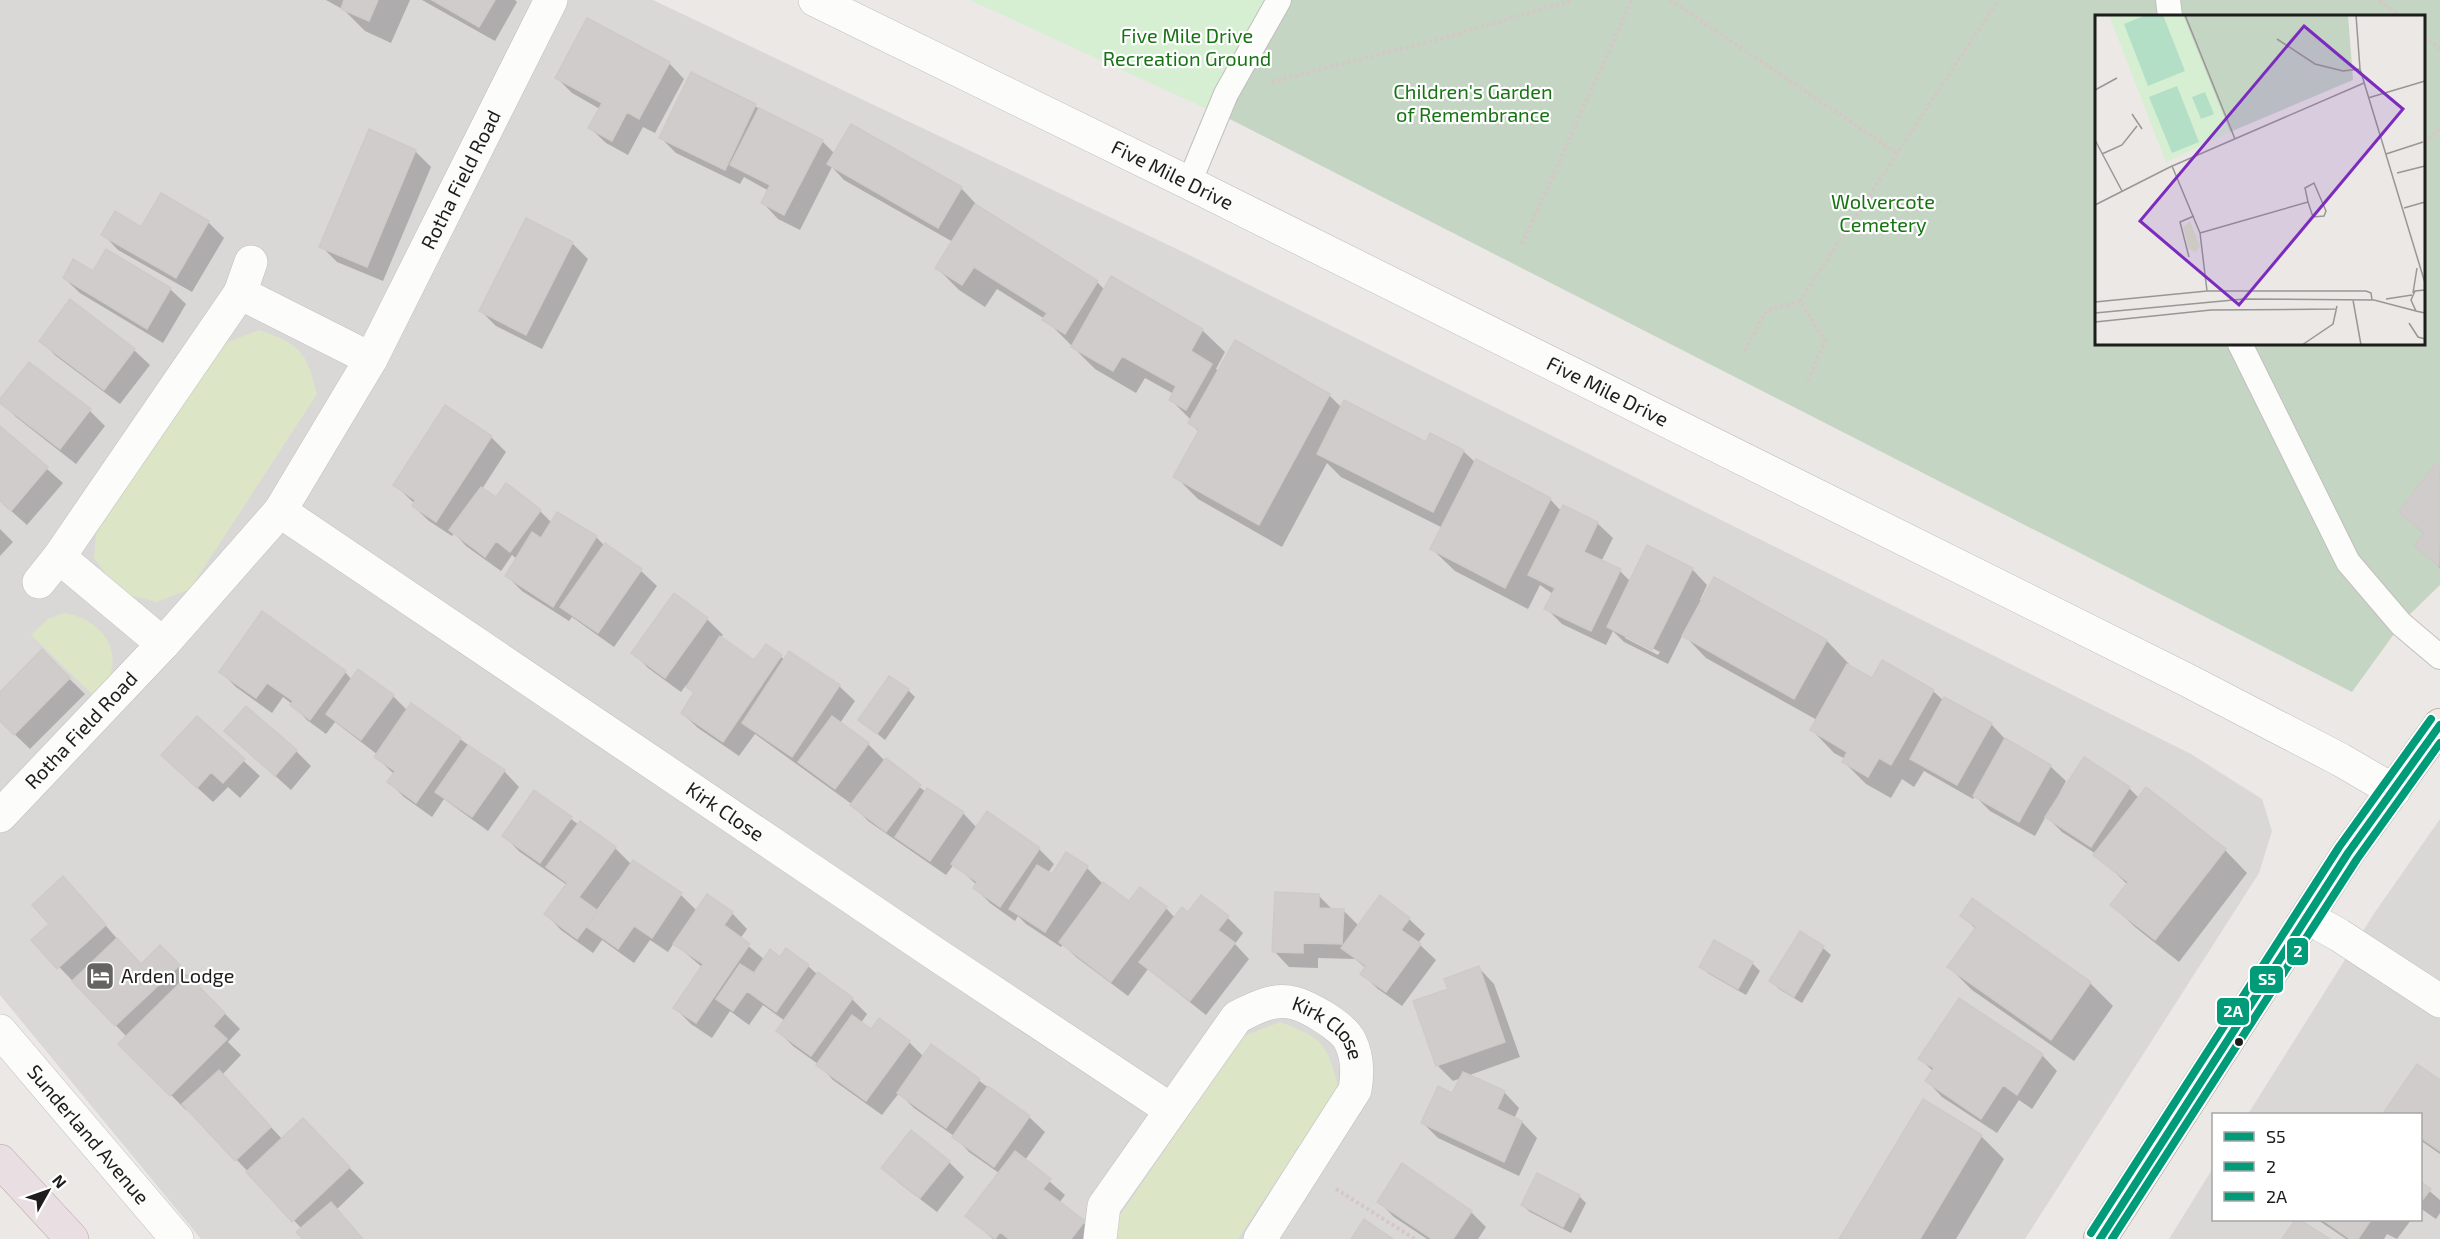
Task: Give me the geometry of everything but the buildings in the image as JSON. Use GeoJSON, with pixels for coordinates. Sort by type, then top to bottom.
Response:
{"type":"FeatureCollection","features":[{"type":"Feature","properties":{"kind":"highway"},"geometry":{"type":"LineString","coordinates":[[0,1161],[72,1239]]}},
{"type":"Feature","properties":{"kind":"main road"},"geometry":{"type":"LineString","coordinates":[[2100,1239],[2348,853],[2440,725]]}},
{"type":"Feature","properties":{"kind":"street","name":"Rotha Field Road"},"geometry":{"type":"LineString","coordinates":[[0,816],[163,645],[280,511],[371,359],[551,0]]}},
{"type":"Feature","properties":{"kind":"street","name":"Five Mile Drive"},"geometry":{"type":"LineString","coordinates":[[815,0],[1189,183],[2185,678],[2341,760],[2394,791]]}},
{"type":"Feature","properties":{"kind":"street"},"geometry":{"type":"LineString","coordinates":[[39,582],[59,557],[240,293],[251,262]]}},
{"type":"Feature","properties":{"kind":"street"},"geometry":{"type":"LineString","coordinates":[[240,293],[371,359]]}},
{"type":"Feature","properties":{"kind":"street","name":"Kirk Close"},"geometry":{"type":"LineString","coordinates":[[280,511],[936,955],[1171,1110]]}},
{"type":"Feature","properties":{"kind":"street"},"geometry":{"type":"LineString","coordinates":[[59,557],[163,645]]}},
{"type":"Feature","properties":{"kind":"street"},"geometry":{"type":"LineString","coordinates":[[2307,917],[2339,935],[2440,1001]]}},
{"type":"Feature","properties":{"kind":"street","name":"Kirk Close"},"geometry":{"type":"LineString","coordinates":[[1100,1239],[1104,1206],[1237,1017],[1262,1005],[1288,1002],[1321,1015],[1350,1039],[1358,1070],[1355,1090],[1260,1239]]}},
{"type":"Feature","properties":{"kind":"street","name":"Sunderland Avenue"},"geometry":{"type":"LineString","coordinates":[[0,1031],[177,1239]]}},
{"type":"Feature","properties":{"kind":"lane"},"geometry":{"type":"LineString","coordinates":[[1189,183],[1226,94],[1279,0]]}},
{"type":"Feature","properties":{"kind":"lane"},"geometry":{"type":"LineString","coordinates":[[2168,0],[2170,15]]}},
{"type":"Feature","properties":{"kind":"lane"},"geometry":{"type":"LineString","coordinates":[[2240,345],[2348,562],[2401,624],[2440,657]]}},
{"type":"Feature","properties":{"kind":"path"},"geometry":{"type":"LineString","coordinates":[[1226,94],[1439,39],[1573,0]]}},
{"type":"Feature","properties":{"kind":"path"},"geometry":{"type":"LineString","coordinates":[[1522,244],[1632,0]]}},
{"type":"Feature","properties":{"kind":"path"},"geometry":{"type":"LineString","coordinates":[[1670,0],[1897,153]]}},
{"type":"Feature","properties":{"kind":"path"},"geometry":{"type":"LineString","coordinates":[[1745,351],[1766,311],[1800,301],[1998,0]]}},
{"type":"Feature","properties":{"kind":"path"},"geometry":{"type":"LineString","coordinates":[[2380,0],[2398,15]]}},
{"type":"Feature","properties":{"kind":"path"},"geometry":{"type":"LineString","coordinates":[[2425,37],[2440,49]]}},
{"type":"Feature","properties":{"kind":"path"},"geometry":{"type":"LineString","coordinates":[[2425,142],[2440,129]]}},
{"type":"Feature","properties":{"kind":"path"},"geometry":{"type":"LineString","coordinates":[[1800,301],[1825,341],[1807,382]]}},
{"type":"Feature","properties":{"kind":"path"},"geometry":{"type":"LineString","coordinates":[[1305,1169],[1415,1239]]}},
{"type":"Feature","properties":{"kind":"shaded area"},"geometry":{"type":"Polygon","coordinates":[[[0,0],[653,0],[1181,251],[2191,754],[2262,799],[2272,831],[2259,873],[2025,1239],[201,1239],[0,995],[0,0]]]}},
{"type":"Feature","properties":{"kind":"shaded area"},"geometry":{"type":"Polygon","coordinates":[[[2440,819],[2440,1239],[2169,1239],[2212,1170],[2212,1221],[2422,1221],[2422,1113],[2249,1113],[2375,912],[2440,819]]]}},
{"type":"Feature","properties":{"kind":"green space","name":"Five Mile Drive Recreation Ground"},"geometry":{"type":"Polygon","coordinates":[[[970,0],[1268,0],[1209,110],[970,0]]]}},
{"type":"Feature","properties":{"kind":"green space","name":"Wolvercote Cemetery"},"geometry":{"type":"Polygon","coordinates":[[[1268,0],[2440,0],[2440,585],[2404,620],[2352,692],[1218,113],[1268,0]]]}},
{"type":"Feature","properties":{"kind":"green space"},"geometry":{"type":"Polygon","coordinates":[[[259,330],[284,340],[300,352],[309,368],[317,394],[190,589],[157,602],[121,593],[94,558],[97,527],[223,344],[259,330]]]}},
{"type":"Feature","properties":{"kind":"green space"},"geometry":{"type":"Polygon","coordinates":[[[64,613],[86,620],[96,627],[109,644],[112,666],[108,681],[96,698],[31,635],[48,619],[64,613]]]}},
{"type":"Feature","properties":{"kind":"green space"},"geometry":{"type":"Polygon","coordinates":[[[1280,1022],[1305,1033],[1321,1044],[1330,1060],[1338,1086],[1238,1239],[1116,1239],[1118,1218],[1244,1036],[1280,1022]]]}},
{"type":"Feature","properties":{"kind":"transit line","name":"2A"},"geometry":{"type":"LineString","coordinates":[[2091,1233],[2339,847],[2431,719]]}},
{"type":"Feature","properties":{"kind":"transit line","name":"S5"},"geometry":{"type":"LineString","coordinates":[[2100,1239],[2348,853],[2440,725]]}},
{"type":"Feature","properties":{"kind":"transit line","name":"2"},"geometry":{"type":"LineString","coordinates":[[2112,1239],[2357,859],[2440,743]]}},
{"type":"Feature","properties":{"kind":"place","name":"Arden Lodge"},"geometry":{"type":"Point","coordinates":[100,976]}},
{"type":"Feature","properties":{"kind":"park label","name":"Children's Garden of Remembrance"},"geometry":{"type":"Point","coordinates":[1473,104]}}]}
